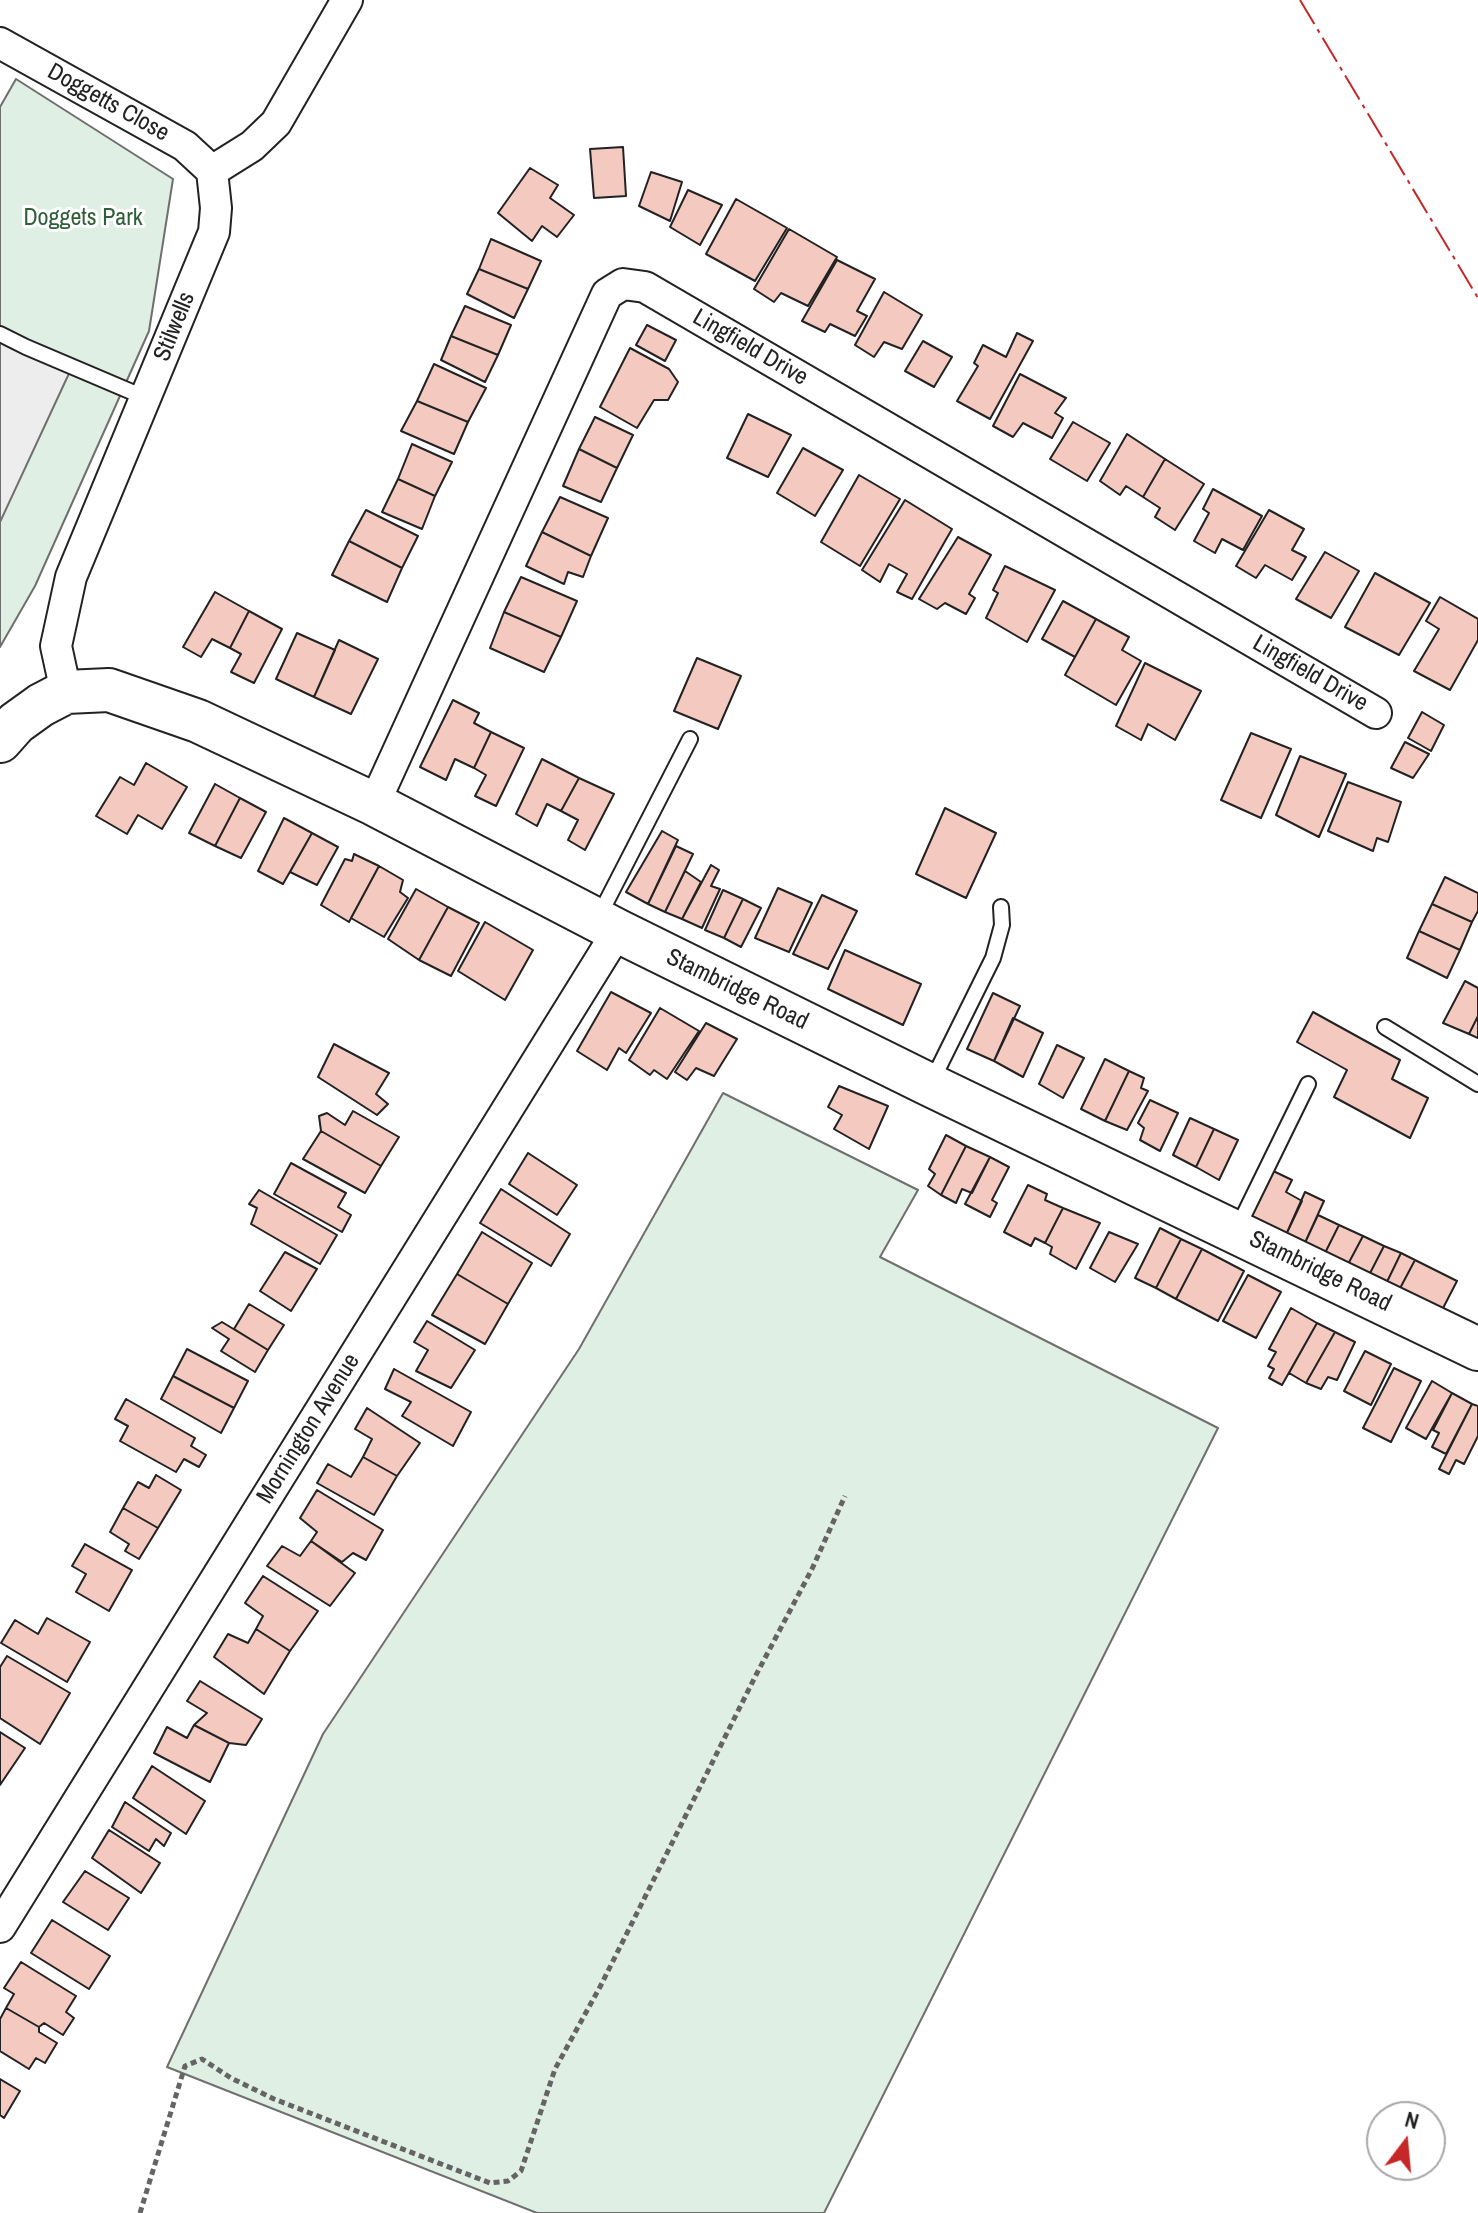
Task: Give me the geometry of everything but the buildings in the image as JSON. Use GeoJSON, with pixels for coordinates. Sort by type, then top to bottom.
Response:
{"type":"FeatureCollection","features":[{"type":"Feature","properties":{"kind":"street"},"geometry":{"type":"LineString","coordinates":[[212,171],[252,146],[276,123],[347,0]]}},
{"type":"Feature","properties":{"kind":"street","name":"Doggetts Close"},"geometry":{"type":"LineString","coordinates":[[0,43],[185,146],[212,171]]}},
{"type":"Feature","properties":{"kind":"street","name":"Stilwells"},"geometry":{"type":"LineString","coordinates":[[66,692],[56,646],[71,577],[214,232],[216,208],[212,171]]}},
{"type":"Feature","properties":{"kind":"street","name":"Lingfield Drive"},"geometry":{"type":"LineString","coordinates":[[374,804],[607,294],[623,284],[645,287],[1376,713]]}},
{"type":"Feature","properties":{"kind":"street","name":"Stambridge Road"},"geometry":{"type":"LineString","coordinates":[[0,741],[28,714],[66,692],[109,690],[198,721],[374,804],[608,926],[930,1085],[1478,1349]]}},
{"type":"Feature","properties":{"kind":"street","name":"Mornington Avenue"},"geometry":{"type":"LineString","coordinates":[[0,1927],[608,926]]}},
{"type":"Feature","properties":{"kind":"lane"},"geometry":{"type":"LineString","coordinates":[[0,334],[146,398]]}},
{"type":"Feature","properties":{"kind":"lane"},"geometry":{"type":"LineString","coordinates":[[608,926],[690,739]]}},
{"type":"Feature","properties":{"kind":"lane"},"geometry":{"type":"LineString","coordinates":[[930,1085],[993,958],[1002,925],[1001,907]]}},
{"type":"Feature","properties":{"kind":"lane"},"geometry":{"type":"LineString","coordinates":[[1385,1027],[1478,1084]]}},
{"type":"Feature","properties":{"kind":"lane"},"geometry":{"type":"LineString","coordinates":[[1236,1231],[1308,1084]]}},
{"type":"Feature","properties":{"kind":"path"},"geometry":{"type":"LineString","coordinates":[[140,2213],[185,2066],[202,2059],[231,2078],[274,2099],[490,2183],[508,2181],[521,2171],[555,2069],[812,1569],[845,1496]]}},
{"type":"Feature","properties":{"kind":"green space","name":"Doggets Park"},"geometry":{"type":"Polygon","coordinates":[[[16,79],[173,179],[149,331],[35,586],[0,647],[0,107],[16,79]]]}},
{"type":"Feature","properties":{"kind":"green space"},"geometry":{"type":"Polygon","coordinates":[[[723,1093],[918,1190],[880,1257],[1218,1428],[824,2213],[537,2213],[167,2067],[323,1734],[579,1349],[723,1093]]]}},
{"type":"Feature","properties":{"kind":"shaded area"},"geometry":{"type":"Polygon","coordinates":[[[0,326],[72,367],[0,522],[0,326]]]}},
{"type":"Feature","properties":{"kind":"power"},"geometry":{"type":"LineString","coordinates":[[1300,0],[1478,298]]}}]}
